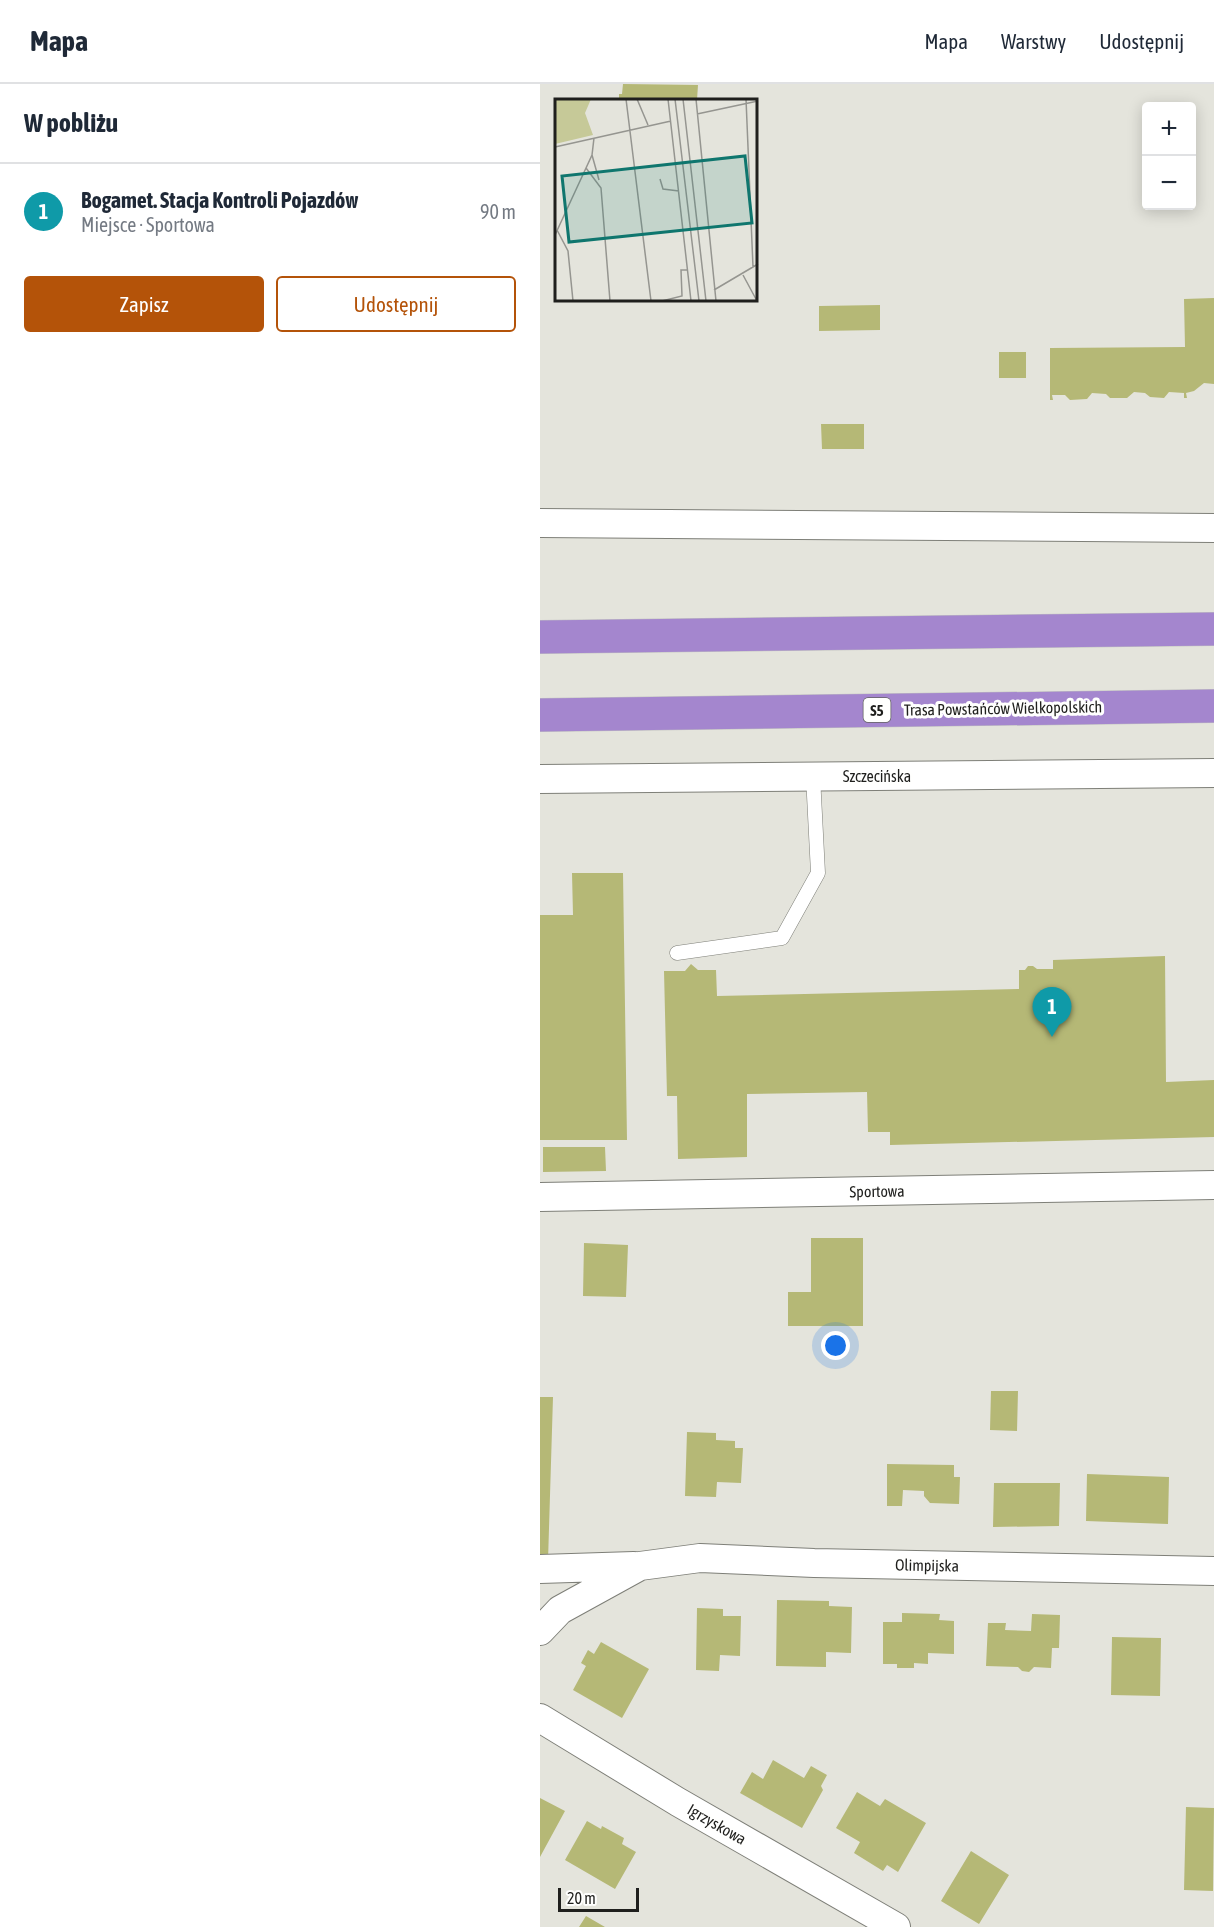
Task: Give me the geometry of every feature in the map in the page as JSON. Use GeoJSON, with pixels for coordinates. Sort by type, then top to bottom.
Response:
{"type":"FeatureCollection","features":[{"type":"Feature","properties":{"kind":"highway"},"geometry":{"type":"LineString","coordinates":[[540,637],[1214,628]]}},
{"type":"Feature","properties":{"kind":"highway","name":"Trasa Powstańców Wielkopolskich"},"geometry":{"type":"LineString","coordinates":[[540,715],[1214,706]]}},
{"type":"Feature","properties":{"kind":"street"},"geometry":{"type":"LineString","coordinates":[[540,524],[1214,528]]}},
{"type":"Feature","properties":{"kind":"street","name":"Szczecińska"},"geometry":{"type":"LineString","coordinates":[[540,779],[1214,773]]}},
{"type":"Feature","properties":{"kind":"street","name":"Sportowa"},"geometry":{"type":"LineString","coordinates":[[540,1197],[1214,1185]]}},
{"type":"Feature","properties":{"kind":"street","name":"Olimpijska"},"geometry":{"type":"LineString","coordinates":[[540,1569],[640,1566],[700,1558],[825,1564],[1214,1571]]}},
{"type":"Feature","properties":{"kind":"street","name":"Olimpijska"},"geometry":{"type":"LineString","coordinates":[[540,1631],[560,1610],[640,1566]]}},
{"type":"Feature","properties":{"kind":"street","name":"Igrzyskowa"},"geometry":{"type":"LineString","coordinates":[[540,1718],[678,1802],[896,1927]]}},
{"type":"Feature","properties":{"kind":"lane"},"geometry":{"type":"LineString","coordinates":[[677,953],[782,938],[818,873],[813,776]]}},
{"type":"Feature","properties":{"kind":"building"},"geometry":{"type":"Polygon","coordinates":[[[623,84],[698,85],[697,99],[619,99],[619,94],[622,94],[623,84]]]}},
{"type":"Feature","properties":{"kind":"building"},"geometry":{"type":"Polygon","coordinates":[[[1214,298],[1214,384],[1204,383],[1194,391],[1186,393],[1187,398],[1184,398],[1184,393],[1169,392],[1164,398],[1134,392],[1127,398],[1110,398],[1106,394],[1092,393],[1087,399],[1070,400],[1065,395],[1052,395],[1053,400],[1050,400],[1050,348],[1185,347],[1184,299],[1214,298]]]}},
{"type":"Feature","properties":{"kind":"building"},"geometry":{"type":"Polygon","coordinates":[[[880,305],[880,330],[819,331],[819,306],[880,305]]]}},
{"type":"Feature","properties":{"kind":"building"},"geometry":{"type":"Polygon","coordinates":[[[999,352],[1026,352],[1026,378],[999,378],[999,352]]]}},
{"type":"Feature","properties":{"kind":"building"},"geometry":{"type":"Polygon","coordinates":[[[821,424],[864,424],[864,449],[822,449],[821,424]]]}},
{"type":"Feature","properties":{"kind":"building"},"geometry":{"type":"Polygon","coordinates":[[[572,873],[623,873],[627,1140],[540,1140],[540,915],[573,915],[572,873]]]}},
{"type":"Feature","properties":{"kind":"building"},"geometry":{"type":"Polygon","coordinates":[[[1165,956],[1166,1082],[1214,1080],[1214,1137],[890,1145],[890,1132],[868,1132],[867,1092],[747,1094],[747,1157],[678,1159],[677,1096],[667,1096],[664,971],[685,971],[691,964],[698,970],[716,970],[717,996],[1019,989],[1019,970],[1025,970],[1028,966],[1037,969],[1053,969],[1053,960],[1165,956]]]}},
{"type":"Feature","properties":{"kind":"building"},"geometry":{"type":"Polygon","coordinates":[[[543,1147],[605,1147],[606,1171],[543,1172],[543,1147]]]}},
{"type":"Feature","properties":{"kind":"building"},"geometry":{"type":"Polygon","coordinates":[[[811,1238],[863,1238],[863,1326],[788,1326],[788,1292],[811,1292],[811,1238]]]}},
{"type":"Feature","properties":{"kind":"building"},"geometry":{"type":"Polygon","coordinates":[[[584,1243],[628,1245],[626,1297],[583,1296],[584,1243]]]}},
{"type":"Feature","properties":{"kind":"building"},"geometry":{"type":"Polygon","coordinates":[[[991,1391],[1018,1391],[1017,1431],[990,1430],[991,1391]]]}},
{"type":"Feature","properties":{"kind":"building"},"geometry":{"type":"Polygon","coordinates":[[[540,1397],[553,1397],[548,1561],[540,1561],[540,1397]]]}},
{"type":"Feature","properties":{"kind":"building"},"geometry":{"type":"Polygon","coordinates":[[[687,1432],[716,1433],[716,1440],[735,1441],[735,1448],[743,1448],[741,1483],[717,1482],[716,1497],[685,1496],[687,1432]]]}},
{"type":"Feature","properties":{"kind":"building"},"geometry":{"type":"Polygon","coordinates":[[[887,1464],[954,1465],[954,1477],[960,1477],[959,1504],[930,1503],[924,1496],[924,1491],[903,1490],[902,1506],[887,1506],[887,1464]]]}},
{"type":"Feature","properties":{"kind":"building"},"geometry":{"type":"Polygon","coordinates":[[[1087,1474],[1169,1477],[1168,1524],[1086,1521],[1087,1474]]]}},
{"type":"Feature","properties":{"kind":"building"},"geometry":{"type":"Polygon","coordinates":[[[994,1483],[1060,1483],[1059,1526],[993,1527],[994,1483]]]}},
{"type":"Feature","properties":{"kind":"building"},"geometry":{"type":"Polygon","coordinates":[[[777,1600],[829,1601],[829,1606],[852,1607],[851,1653],[826,1652],[826,1667],[776,1666],[777,1600]]]}},
{"type":"Feature","properties":{"kind":"building"},"geometry":{"type":"Polygon","coordinates":[[[697,1608],[723,1609],[723,1616],[741,1616],[740,1656],[720,1655],[719,1671],[696,1670],[697,1608]]]}},
{"type":"Feature","properties":{"kind":"building"},"geometry":{"type":"Polygon","coordinates":[[[902,1613],[940,1614],[939,1620],[954,1621],[954,1654],[928,1653],[928,1664],[914,1663],[914,1668],[897,1668],[897,1664],[883,1664],[883,1622],[902,1622],[902,1613]]]}},
{"type":"Feature","properties":{"kind":"building"},"geometry":{"type":"Polygon","coordinates":[[[1032,1614],[1060,1615],[1059,1648],[1052,1648],[1051,1668],[1034,1667],[1029,1672],[1022,1671],[1018,1667],[986,1666],[988,1623],[1006,1623],[1005,1630],[1031,1631],[1032,1614]]]}},
{"type":"Feature","properties":{"kind":"building"},"geometry":{"type":"Polygon","coordinates":[[[1112,1637],[1161,1638],[1160,1696],[1111,1695],[1112,1637]]]}},
{"type":"Feature","properties":{"kind":"building"},"geometry":{"type":"Polygon","coordinates":[[[601,1642],[649,1669],[622,1718],[573,1690],[586,1666],[581,1663],[588,1650],[594,1654],[601,1642]]]}},
{"type":"Feature","properties":{"kind":"building"},"geometry":{"type":"Polygon","coordinates":[[[773,1760],[804,1778],[811,1766],[827,1775],[821,1786],[823,1790],[802,1828],[740,1793],[752,1772],[763,1779],[773,1760]]]}},
{"type":"Feature","properties":{"kind":"building"},"geometry":{"type":"Polygon","coordinates":[[[857,1792],[880,1806],[885,1799],[926,1823],[898,1872],[887,1865],[883,1871],[854,1853],[860,1842],[836,1828],[857,1792]]]}},
{"type":"Feature","properties":{"kind":"building"},"geometry":{"type":"Polygon","coordinates":[[[540,1798],[565,1811],[540,1857],[540,1798]]]}},
{"type":"Feature","properties":{"kind":"building"},"geometry":{"type":"Polygon","coordinates":[[[1186,1807],[1214,1808],[1213,1891],[1184,1890],[1186,1807]]]}},
{"type":"Feature","properties":{"kind":"building"},"geometry":{"type":"Polygon","coordinates":[[[587,1821],[624,1838],[622,1844],[636,1852],[615,1889],[565,1860],[587,1821]]]}},
{"type":"Feature","properties":{"kind":"building"},"geometry":{"type":"Polygon","coordinates":[[[971,1851],[1009,1875],[979,1924],[941,1901],[971,1851]]]}},
{"type":"Feature","properties":{"kind":"building"},"geometry":{"type":"Polygon","coordinates":[[[586,1916],[605,1927],[579,1927],[586,1916]]]}},
{"type":"Feature","properties":{"kind":"place","name":"Bogamet. Stacja Kontroli Pojazdów"},"geometry":{"type":"Point","coordinates":[1052,1037]}}]}
